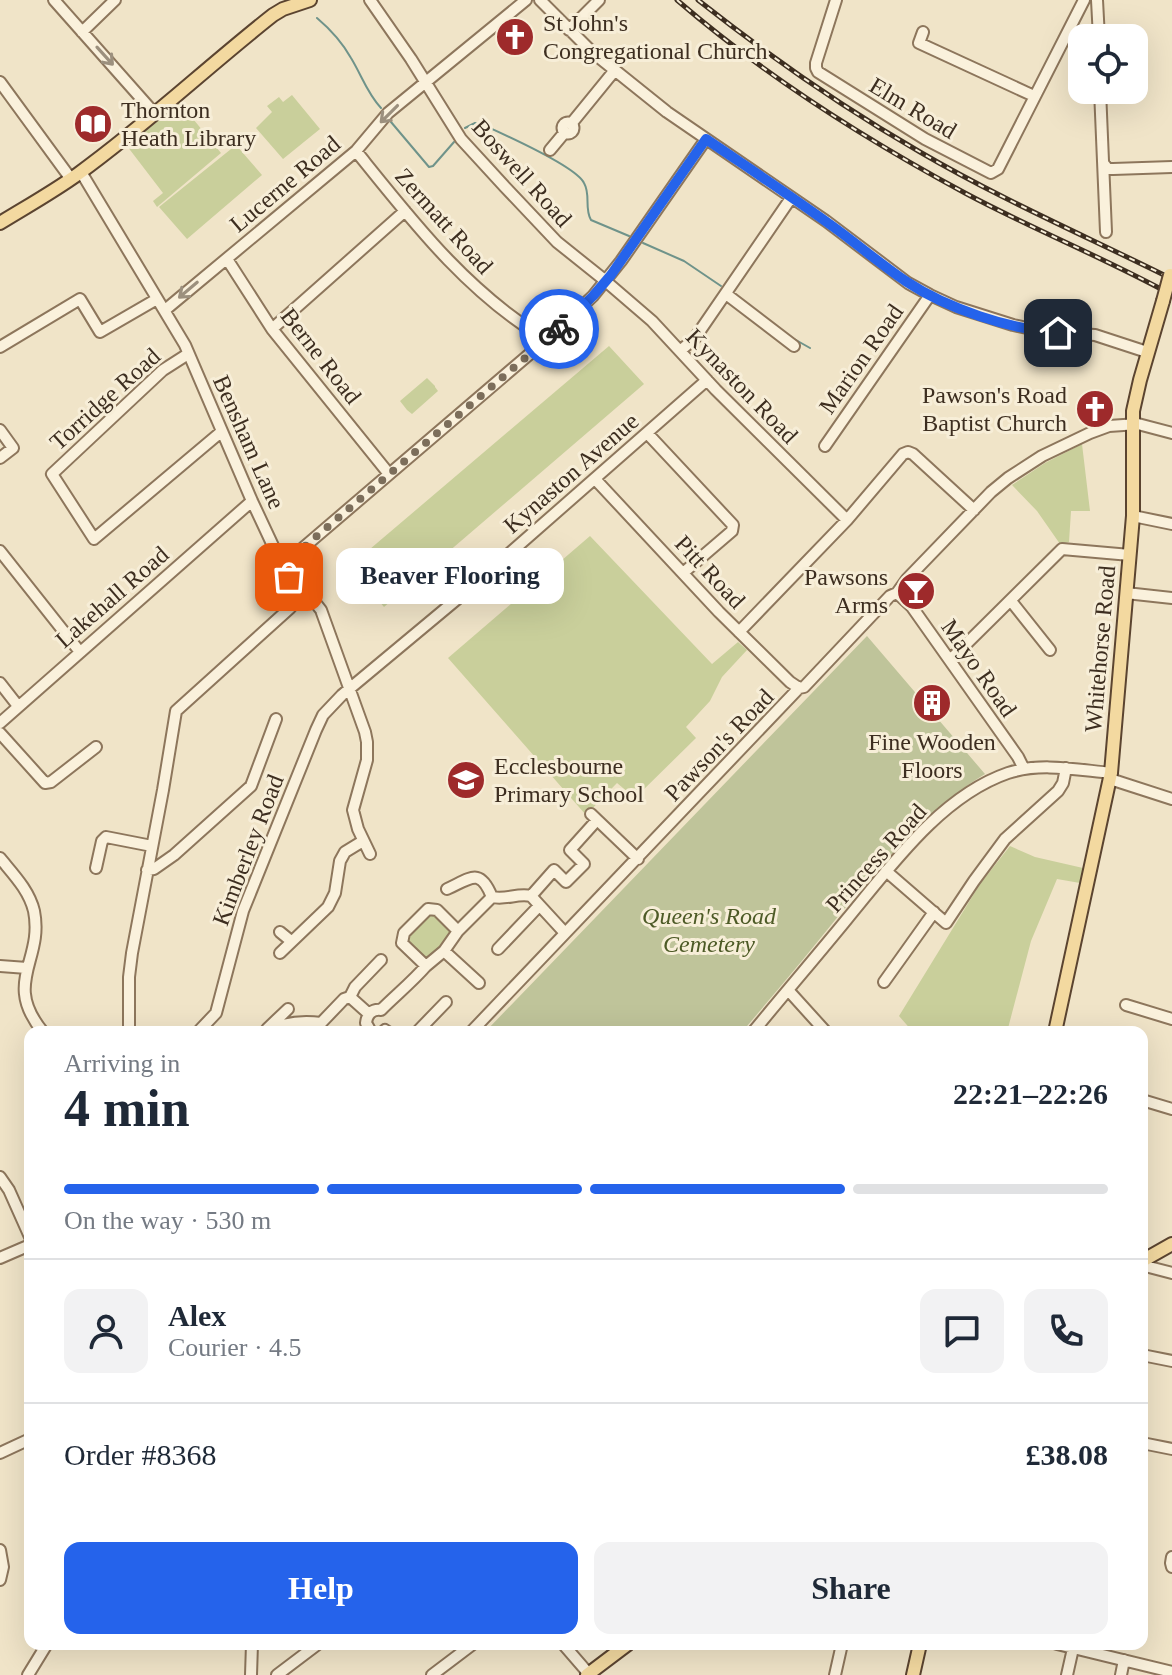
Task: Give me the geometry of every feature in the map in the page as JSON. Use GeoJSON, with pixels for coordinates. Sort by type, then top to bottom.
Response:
{"type":"FeatureCollection","features":[{"type":"Feature","properties":{"kind":"main road"},"geometry":{"type":"LineString","coordinates":[[0,223],[76,175],[155,114],[273,15],[310,0]]}},
{"type":"Feature","properties":{"kind":"main road","name":"Whitehorse Road"},"geometry":{"type":"LineString","coordinates":[[1056,1026],[1110,776],[1133,516],[1132,425],[1135,398],[1171,272]]}},
{"type":"Feature","properties":{"kind":"main road"},"geometry":{"type":"LineString","coordinates":[[1148,1258],[1172,1244]]}},
{"type":"Feature","properties":{"kind":"main road"},"geometry":{"type":"LineString","coordinates":[[588,1674],[620,1650]]}},
{"type":"Feature","properties":{"kind":"main road"},"geometry":{"type":"LineString","coordinates":[[913,1675],[919,1650]]}},
{"type":"Feature","properties":{"kind":"street"},"geometry":{"type":"LineString","coordinates":[[54,0],[155,114]]}},
{"type":"Feature","properties":{"kind":"street"},"geometry":{"type":"LineString","coordinates":[[82,32],[115,0]]}},
{"type":"Feature","properties":{"kind":"street","name":"Boswell Road"},"geometry":{"type":"LineString","coordinates":[[370,0],[455,130],[549,235],[605,281]]}},
{"type":"Feature","properties":{"kind":"street","name":"Lucerne Road"},"geometry":{"type":"LineString","coordinates":[[165,310],[356,151],[388,113],[526,0]]}},
{"type":"Feature","properties":{"kind":"street"},"geometry":{"type":"LineString","coordinates":[[540,0],[569,30],[667,112],[930,295],[956,307],[1013,325],[1046,332],[1095,335],[1147,352]]}},
{"type":"Feature","properties":{"kind":"street"},"geometry":{"type":"LineString","coordinates":[[569,30],[599,0]]}},
{"type":"Feature","properties":{"kind":"street","name":"Elm Road"},"geometry":{"type":"LineString","coordinates":[[836,0],[816,70],[925,139],[987,172],[993,173],[998,169],[1034,96]]}},
{"type":"Feature","properties":{"kind":"street"},"geometry":{"type":"LineString","coordinates":[[923,32],[919,43],[1034,96],[1084,0]]}},
{"type":"Feature","properties":{"kind":"street"},"geometry":{"type":"LineString","coordinates":[[1097,0],[1098,24]]}},
{"type":"Feature","properties":{"kind":"street"},"geometry":{"type":"LineString","coordinates":[[550,150],[615,70]]}},
{"type":"Feature","properties":{"kind":"street","name":"Bensham Lane"},"geometry":{"type":"LineString","coordinates":[[0,82],[76,175],[165,310],[188,354],[296,597]]}},
{"type":"Feature","properties":{"kind":"street"},"geometry":{"type":"LineString","coordinates":[[1101,104],[1106,232]]}},
{"type":"Feature","properties":{"kind":"street"},"geometry":{"type":"LineString","coordinates":[[283,565],[583,306],[605,281],[706,139]]}},
{"type":"Feature","properties":{"kind":"street","name":"Zermatt Road"},"geometry":{"type":"LineString","coordinates":[[356,151],[433,246],[490,301],[546,340]]}},
{"type":"Feature","properties":{"kind":"street"},"geometry":{"type":"LineString","coordinates":[[1104,164],[1108,169],[1172,167]]}},
{"type":"Feature","properties":{"kind":"street"},"geometry":{"type":"LineString","coordinates":[[680,351],[695,338],[791,198]]}},
{"type":"Feature","properties":{"kind":"street"},"geometry":{"type":"LineString","coordinates":[[272,329],[405,211]]}},
{"type":"Feature","properties":{"kind":"street","name":"Berne Road"},"geometry":{"type":"LineString","coordinates":[[227,259],[272,329],[389,474]]}},
{"type":"Feature","properties":{"kind":"street","name":"Kynaston Road"},"geometry":{"type":"LineString","coordinates":[[605,281],[652,321],[847,520]]}},
{"type":"Feature","properties":{"kind":"street"},"geometry":{"type":"LineString","coordinates":[[726,294],[794,346]]}},
{"type":"Feature","properties":{"kind":"street","name":"Marion Road"},"geometry":{"type":"LineString","coordinates":[[825,446],[930,295]]}},
{"type":"Feature","properties":{"kind":"street"},"geometry":{"type":"LineString","coordinates":[[0,347],[80,299],[100,332],[157,299]]}},
{"type":"Feature","properties":{"kind":"street","name":"Torridge Road"},"geometry":{"type":"LineString","coordinates":[[188,354],[163,370],[52,474],[94,539],[221,432]]}},
{"type":"Feature","properties":{"kind":"street","name":"Kynaston Avenue"},"geometry":{"type":"LineString","coordinates":[[350,689],[707,380]]}},
{"type":"Feature","properties":{"kind":"street"},"geometry":{"type":"LineString","coordinates":[[739,632],[847,520],[903,454],[908,452],[974,510],[1008,478],[1051,451],[1090,433],[1109,426],[1143,425],[1172,433]]}},
{"type":"Feature","properties":{"kind":"street"},"geometry":{"type":"LineString","coordinates":[[0,430],[13,448],[0,458]]}},
{"type":"Feature","properties":{"kind":"street"},"geometry":{"type":"LineString","coordinates":[[647,433],[733,525],[732,531],[683,573]]}},
{"type":"Feature","properties":{"kind":"street","name":"Pitt Road"},"geometry":{"type":"LineString","coordinates":[[595,479],[739,632],[799,688]]}},
{"type":"Feature","properties":{"kind":"street","name":"Lakehall Road"},"geometry":{"type":"LineString","coordinates":[[0,723],[252,501]]}},
{"type":"Feature","properties":{"kind":"street","name":"Pawson's Road"},"geometry":{"type":"LineString","coordinates":[[477,1026],[799,688],[804,687],[890,596],[897,593],[974,510]]}},
{"type":"Feature","properties":{"kind":"street"},"geometry":{"type":"LineString","coordinates":[[1133,516],[1172,524]]}},
{"type":"Feature","properties":{"kind":"street"},"geometry":{"type":"LineString","coordinates":[[950,660],[1062,549],[1130,555]]}},
{"type":"Feature","properties":{"kind":"street"},"geometry":{"type":"LineString","coordinates":[[0,551],[80,652]]}},
{"type":"Feature","properties":{"kind":"street","name":"Mayo Road"},"geometry":{"type":"LineString","coordinates":[[897,593],[912,607],[1024,769]]}},
{"type":"Feature","properties":{"kind":"street"},"geometry":{"type":"LineString","coordinates":[[1126,593],[1172,598]]}},
{"type":"Feature","properties":{"kind":"street"},"geometry":{"type":"LineString","coordinates":[[129,1026],[130,965],[176,711],[290,608],[296,597],[310,596],[320,607],[367,742],[365,770],[353,808],[355,822],[370,854]]}},
{"type":"Feature","properties":{"kind":"street"},"geometry":{"type":"LineString","coordinates":[[1011,601],[1044,647]]}},
{"type":"Feature","properties":{"kind":"street"},"geometry":{"type":"LineString","coordinates":[[0,683],[18,706]]}},
{"type":"Feature","properties":{"kind":"street","name":"Kimberley Road"},"geometry":{"type":"LineString","coordinates":[[204,1026],[216,1013],[243,911],[316,730],[326,712],[350,689]]}},
{"type":"Feature","properties":{"kind":"street"},"geometry":{"type":"LineString","coordinates":[[147,870],[154,869],[174,855],[251,786],[276,719]]}},
{"type":"Feature","properties":{"kind":"street"},"geometry":{"type":"LineString","coordinates":[[0,733],[45,783],[51,782],[96,747]]}},
{"type":"Feature","properties":{"kind":"street"},"geometry":{"type":"LineString","coordinates":[[886,871],[946,923],[1005,839],[1058,791],[1066,768]]}},
{"type":"Feature","properties":{"kind":"street","name":"Princess Road"},"geometry":{"type":"LineString","coordinates":[[758,1026],[914,839],[970,792],[1007,773],[1024,769],[1066,768],[1110,776],[1172,799]]}},
{"type":"Feature","properties":{"kind":"street"},"geometry":{"type":"LineString","coordinates":[[531,896],[554,870],[566,882],[584,864],[570,850],[594,817],[638,859]]}},
{"type":"Feature","properties":{"kind":"street"},"geometry":{"type":"LineString","coordinates":[[96,868],[102,841],[106,837],[152,846]]}},
{"type":"Feature","properties":{"kind":"street"},"geometry":{"type":"LineString","coordinates":[[280,953],[328,907],[335,893],[340,861],[345,852],[363,841]]}},
{"type":"Feature","properties":{"kind":"street"},"geometry":{"type":"LineString","coordinates":[[0,858],[23,887],[34,910],[35,940],[24,987],[25,999],[39,1026]]}},
{"type":"Feature","properties":{"kind":"street"},"geometry":{"type":"LineString","coordinates":[[447,889],[479,877],[487,884],[492,897]]}},
{"type":"Feature","properties":{"kind":"street"},"geometry":{"type":"LineString","coordinates":[[492,897],[531,896],[565,933]]}},
{"type":"Feature","properties":{"kind":"street"},"geometry":{"type":"LineString","coordinates":[[366,1026],[369,1014],[381,1010],[444,951],[458,931],[492,897]]}},
{"type":"Feature","properties":{"kind":"street"},"geometry":{"type":"LineString","coordinates":[[498,949],[539,906]]}},
{"type":"Feature","properties":{"kind":"street"},"geometry":{"type":"LineString","coordinates":[[426,966],[403,945],[401,940],[404,933],[426,910],[431,909],[437,910],[458,931]]}},
{"type":"Feature","properties":{"kind":"street"},"geometry":{"type":"LineString","coordinates":[[884,982],[934,912]]}},
{"type":"Feature","properties":{"kind":"street"},"geometry":{"type":"LineString","coordinates":[[280,932],[291,941]]}},
{"type":"Feature","properties":{"kind":"street"},"geometry":{"type":"LineString","coordinates":[[444,951],[479,983]]}},
{"type":"Feature","properties":{"kind":"street"},"geometry":{"type":"LineString","coordinates":[[279,1026],[287,1023],[321,1023],[344,999],[350,997],[355,987],[381,960]]}},
{"type":"Feature","properties":{"kind":"street"},"geometry":{"type":"LineString","coordinates":[[0,966],[27,968]]}},
{"type":"Feature","properties":{"kind":"street"},"geometry":{"type":"LineString","coordinates":[[788,990],[821,1026]]}},
{"type":"Feature","properties":{"kind":"street"},"geometry":{"type":"LineString","coordinates":[[350,997],[369,1014]]}},
{"type":"Feature","properties":{"kind":"street"},"geometry":{"type":"LineString","coordinates":[[423,1026],[446,1002]]}},
{"type":"Feature","properties":{"kind":"street"},"geometry":{"type":"LineString","coordinates":[[1126,1005],[1172,1019]]}},
{"type":"Feature","properties":{"kind":"street"},"geometry":{"type":"LineString","coordinates":[[270,1026],[288,1009]]}},
{"type":"Feature","properties":{"kind":"street"},"geometry":{"type":"LineString","coordinates":[[1148,1102],[1172,1109]]}},
{"type":"Feature","properties":{"kind":"street"},"geometry":{"type":"LineString","coordinates":[[0,1177],[24,1224]]}},
{"type":"Feature","properties":{"kind":"street"},"geometry":{"type":"LineString","coordinates":[[0,1258],[24,1248]]}},
{"type":"Feature","properties":{"kind":"street"},"geometry":{"type":"LineString","coordinates":[[1148,1266],[1172,1273]]}},
{"type":"Feature","properties":{"kind":"street"},"geometry":{"type":"LineString","coordinates":[[1148,1356],[1172,1361]]}},
{"type":"Feature","properties":{"kind":"street"},"geometry":{"type":"LineString","coordinates":[[0,1453],[24,1442]]}},
{"type":"Feature","properties":{"kind":"street"},"geometry":{"type":"LineString","coordinates":[[1148,1444],[1172,1449]]}},
{"type":"Feature","properties":{"kind":"street"},"geometry":{"type":"LineString","coordinates":[[0,1550],[3,1564],[0,1580]]}},
{"type":"Feature","properties":{"kind":"street"},"geometry":{"type":"LineString","coordinates":[[1172,1557],[1172,1567]]}},
{"type":"Feature","properties":{"kind":"street"},"geometry":{"type":"LineString","coordinates":[[28,1675],[43,1650]]}},
{"type":"Feature","properties":{"kind":"street"},"geometry":{"type":"LineString","coordinates":[[251,1675],[252,1650]]}},
{"type":"Feature","properties":{"kind":"street"},"geometry":{"type":"LineString","coordinates":[[277,1675],[310,1650]]}},
{"type":"Feature","properties":{"kind":"street"},"geometry":{"type":"LineString","coordinates":[[432,1675],[465,1650]]}},
{"type":"Feature","properties":{"kind":"street"},"geometry":{"type":"LineString","coordinates":[[569,1650],[588,1674]]}},
{"type":"Feature","properties":{"kind":"street"},"geometry":{"type":"LineString","coordinates":[[835,1675],[841,1650]]}},
{"type":"Feature","properties":{"kind":"street"},"geometry":{"type":"LineString","coordinates":[[1067,1675],[1073,1650]]}},
{"type":"Feature","properties":{"kind":"street"},"geometry":{"type":"LineString","coordinates":[[1088,1650],[1172,1672]]}},
{"type":"Feature","properties":{"kind":"street"},"geometry":{"type":"LineString","coordinates":[[1121,1675],[1124,1660]]}},
{"type":"Feature","properties":{"kind":"green space"},"geometry":{"type":"Polygon","coordinates":[[[292,95],[320,129],[283,159],[256,128],[272,112],[267,106],[279,97],[283,102],[292,95]]]}},
{"type":"Feature","properties":{"kind":"green space"},"geometry":{"type":"Polygon","coordinates":[[[180,103],[221,153],[157,207],[153,201],[163,193],[127,146],[180,103]]]}},
{"type":"Feature","properties":{"kind":"green space"},"geometry":{"type":"Polygon","coordinates":[[[236,145],[262,175],[187,239],[159,207],[236,145]]]}},
{"type":"Feature","properties":{"kind":"green space"},"geometry":{"type":"Polygon","coordinates":[[[609,346],[644,384],[384,607],[350,566],[609,346]]]}},
{"type":"Feature","properties":{"kind":"green space"},"geometry":{"type":"Polygon","coordinates":[[[427,378],[438,391],[412,414],[400,401],[427,378]]]}},
{"type":"Feature","properties":{"kind":"green space"},"geometry":{"type":"Polygon","coordinates":[[[1082,444],[1090,511],[1071,511],[1069,542],[1060,544],[1037,511],[1012,485],[1082,444]]]}},
{"type":"Feature","properties":{"kind":"green space"},"geometry":{"type":"Polygon","coordinates":[[[590,536],[712,664],[738,642],[747,650],[722,677],[710,701],[686,727],[696,738],[635,798],[617,783],[586,815],[448,658],[590,536]]]}},
{"type":"Feature","properties":{"kind":"green space","name":"Queen's Road Cemetery"},"geometry":{"type":"Polygon","coordinates":[[[867,636],[985,774],[944,803],[889,857],[747,1026],[491,1026],[867,636]]]}},
{"type":"Feature","properties":{"kind":"green space"},"geometry":{"type":"Polygon","coordinates":[[[1010,846],[1035,857],[1083,868],[1080,883],[1057,879],[1031,941],[1009,1026],[908,1026],[899,1016],[980,884],[1010,846]]]}},
{"type":"Feature","properties":{"kind":"green space"},"geometry":{"type":"Polygon","coordinates":[[[434,912],[452,929],[441,948],[422,959],[404,938],[426,918],[426,914],[434,912]]]}},
{"type":"Feature","properties":{"kind":"waterway"},"geometry":{"type":"LineString","coordinates":[[317,18],[344,47],[381,108]]}},
{"type":"Feature","properties":{"kind":"waterway"},"geometry":{"type":"LineString","coordinates":[[391,122],[429,167],[454,142]]}},
{"type":"Feature","properties":{"kind":"waterway"},"geometry":{"type":"LineString","coordinates":[[465,128],[475,123],[481,124],[567,168],[584,183],[591,220],[629,236]]}},
{"type":"Feature","properties":{"kind":"waterway"},"geometry":{"type":"LineString","coordinates":[[643,243],[684,261],[721,286]]}},
{"type":"Feature","properties":{"kind":"waterway"},"geometry":{"type":"LineString","coordinates":[[787,335],[810,348]]}},
{"type":"Feature","properties":{"kind":"railway"},"geometry":{"type":"LineString","coordinates":[[677,0],[779,80],[889,150],[990,206],[1172,295]]}},
{"type":"Feature","properties":{"kind":"railway"},"geometry":{"type":"LineString","coordinates":[[698,0],[806,80],[920,152],[1172,279]]}},
{"type":"Feature","properties":{"kind":"way so far"},"geometry":{"type":"LineString","coordinates":[[289,577],[283,565],[559,329]]}},
{"type":"Feature","properties":{"kind":"place","name":"St John's Congregational Church"},"geometry":{"type":"Point","coordinates":[515,37]}},
{"type":"Feature","properties":{"kind":"place","name":"Thornton Heath Library"},"geometry":{"type":"Point","coordinates":[93,124]}},
{"type":"Feature","properties":{"kind":"place","name":"Pawson's Road Baptist Church"},"geometry":{"type":"Point","coordinates":[1095,409]}},
{"type":"Feature","properties":{"kind":"place","name":"Beaver Flooring"},"geometry":{"type":"Point","coordinates":[289,577]}},
{"type":"Feature","properties":{"kind":"place","name":"Pawsons Arms"},"geometry":{"type":"Point","coordinates":[916,591]}},
{"type":"Feature","properties":{"kind":"place","name":"Fine Wooden Floors"},"geometry":{"type":"Point","coordinates":[932,703]}},
{"type":"Feature","properties":{"kind":"place","name":"Ecclesbourne Primary School"},"geometry":{"type":"Point","coordinates":[466,780]}},
{"type":"Feature","properties":{"kind":"route"},"geometry":{"type":"LineString","coordinates":[[559,329],[611,275],[706,139],[826,221],[908,283],[956,307],[1013,325],[1058,333]]}}]}
